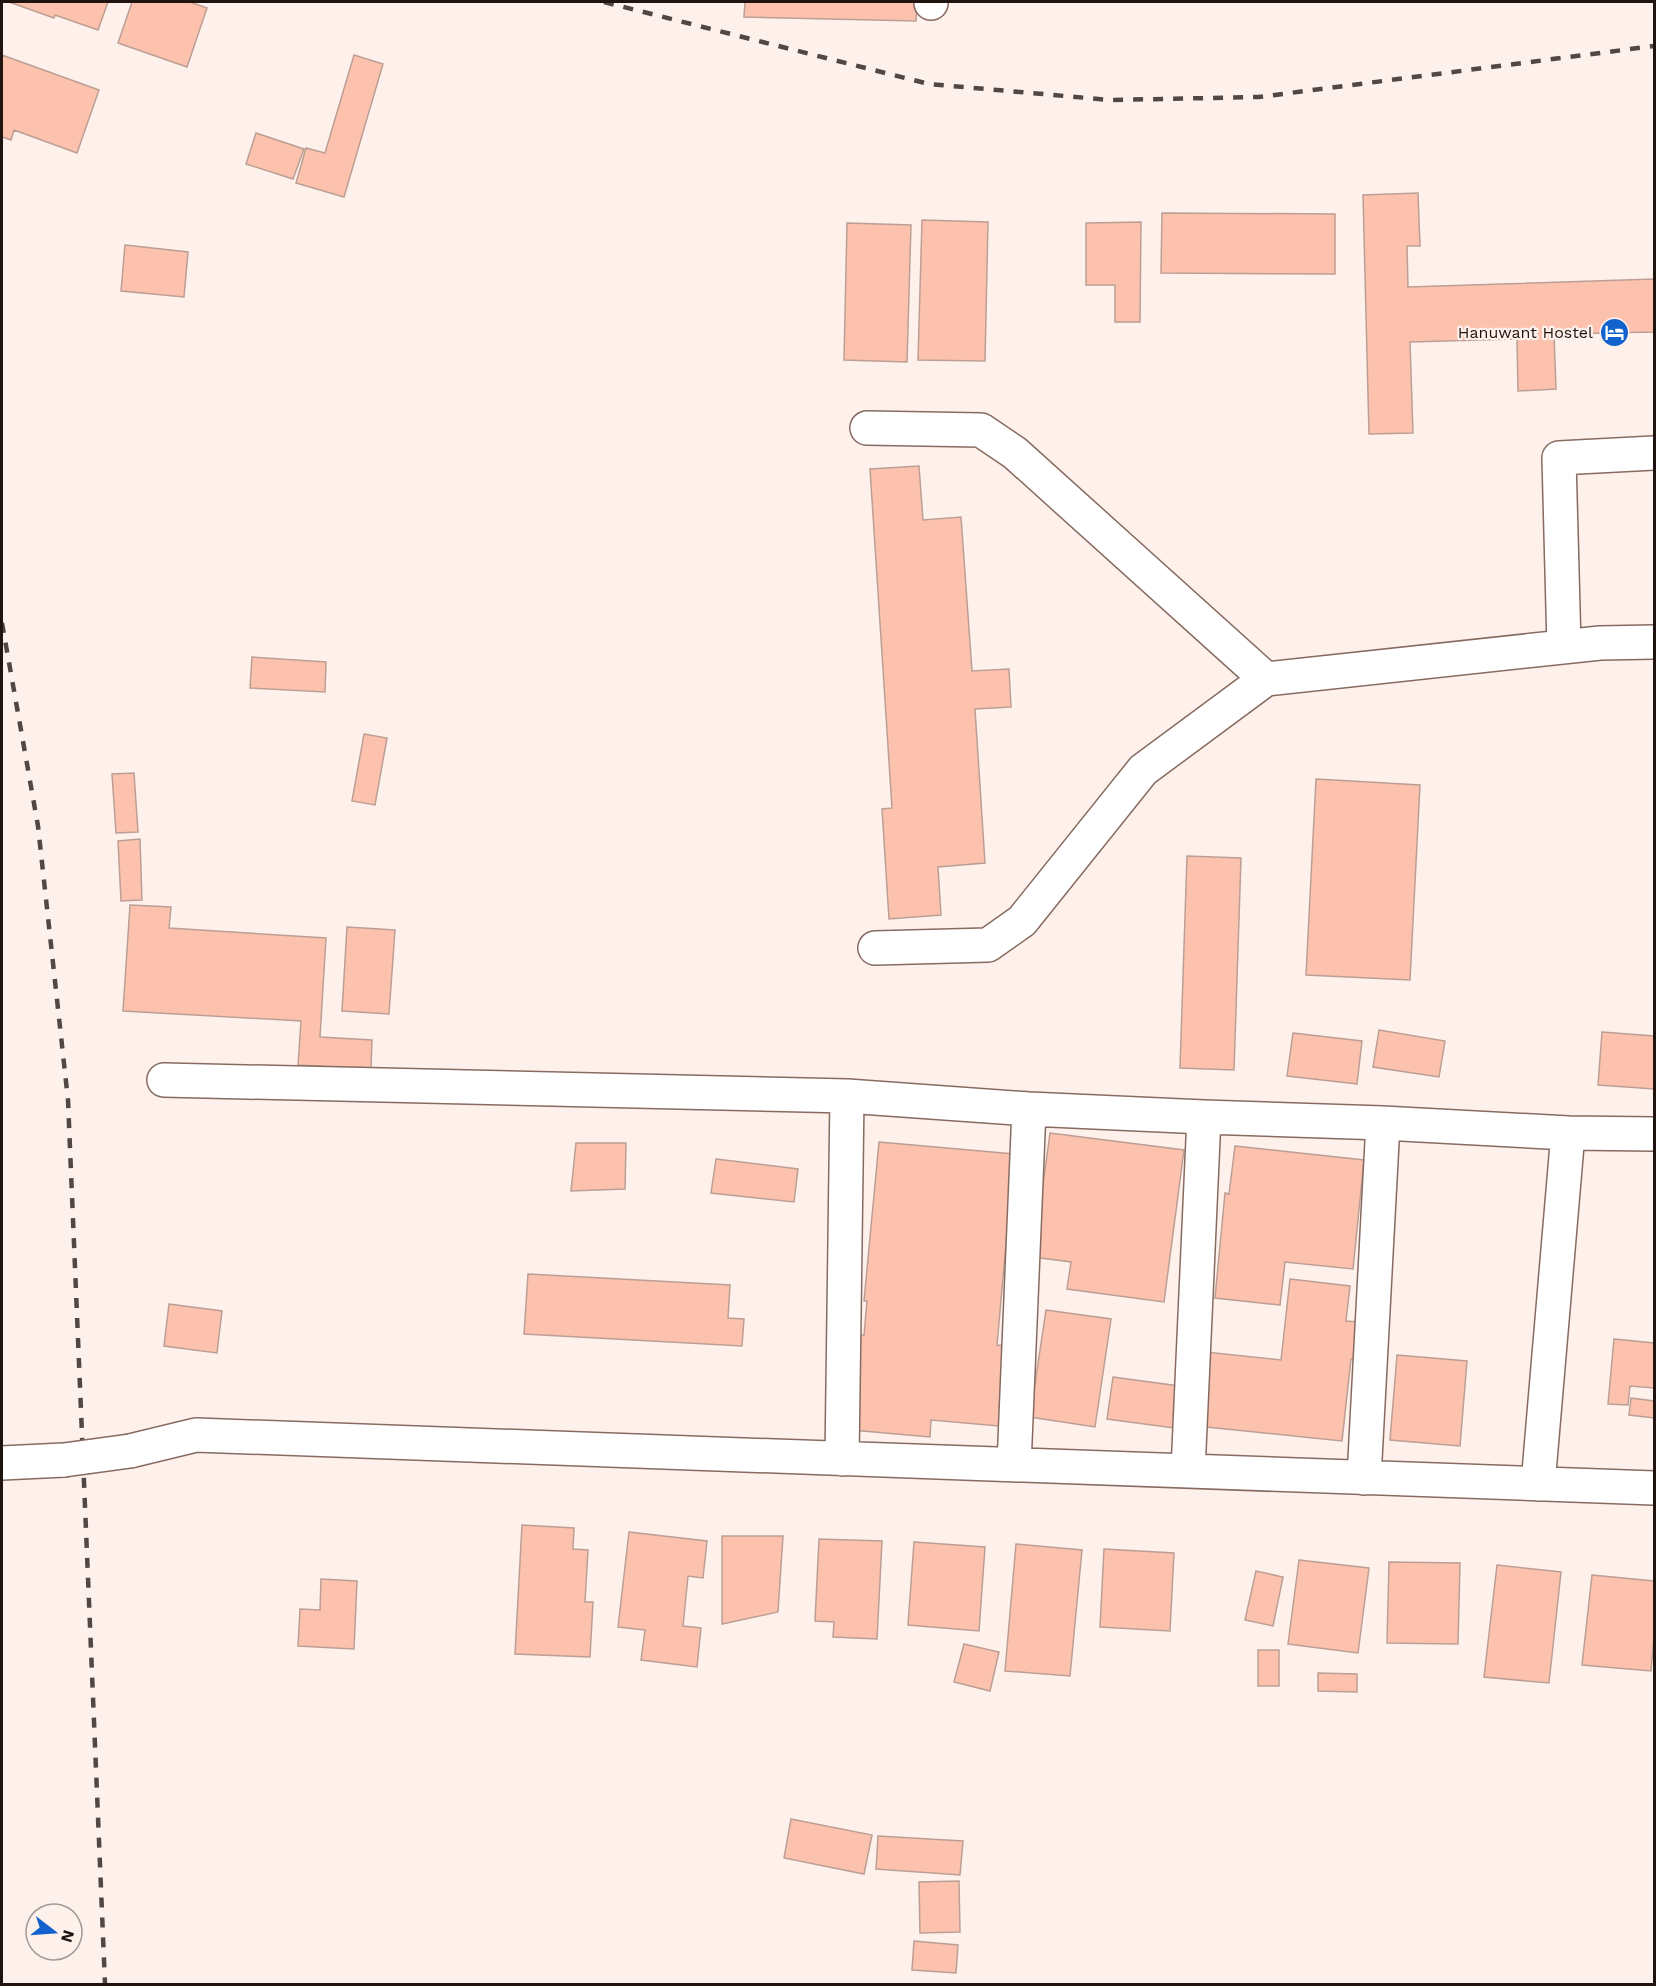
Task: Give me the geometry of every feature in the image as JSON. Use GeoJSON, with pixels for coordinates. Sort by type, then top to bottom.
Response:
{"type":"FeatureCollection","features":[{"type":"Feature","properties":{"kind":"street"},"geometry":{"type":"LineString","coordinates":[[867,428],[981,430],[1015,453],[1266,679]]}},
{"type":"Feature","properties":{"kind":"street"},"geometry":{"type":"LineString","coordinates":[[1564,647],[1558,458],[1654,453]]}},
{"type":"Feature","properties":{"kind":"street"},"geometry":{"type":"LineString","coordinates":[[875,948],[988,945],[1022,921],[1143,770],[1266,679],[1600,643],[1654,642]]}},
{"type":"Feature","properties":{"kind":"street"},"geometry":{"type":"LineString","coordinates":[[164,1080],[847,1096],[1204,1117],[1383,1123],[1568,1133],[1654,1134]]}},
{"type":"Feature","properties":{"kind":"street"},"geometry":{"type":"LineString","coordinates":[[842,1459],[847,1096]]}},
{"type":"Feature","properties":{"kind":"street"},"geometry":{"type":"LineString","coordinates":[[1014,1465],[1029,1108]]}},
{"type":"Feature","properties":{"kind":"street"},"geometry":{"type":"LineString","coordinates":[[1188,1471],[1204,1117]]}},
{"type":"Feature","properties":{"kind":"street"},"geometry":{"type":"LineString","coordinates":[[1364,1478],[1383,1123]]}},
{"type":"Feature","properties":{"kind":"street"},"geometry":{"type":"LineString","coordinates":[[1538,1484],[1568,1133]]}},
{"type":"Feature","properties":{"kind":"street"},"geometry":{"type":"LineString","coordinates":[[2,1463],[64,1460],[130,1451],[196,1436],[1654,1488]]}},
{"type":"Feature","properties":{"kind":"building"},"geometry":{"type":"Polygon","coordinates":[[[9,2],[108,2],[98,30],[9,2]]]}},
{"type":"Feature","properties":{"kind":"building"},"geometry":{"type":"Polygon","coordinates":[[[132,2],[190,2],[207,8],[187,67],[118,43],[132,2]]]}},
{"type":"Feature","properties":{"kind":"building"},"geometry":{"type":"Polygon","coordinates":[[[745,2],[917,2],[916,21],[744,17],[745,2]]]}},
{"type":"Feature","properties":{"kind":"building"},"geometry":{"type":"Polygon","coordinates":[[[2,55],[99,90],[77,153],[14,130],[11,140],[2,137],[2,55]]]}},
{"type":"Feature","properties":{"kind":"building"},"geometry":{"type":"Polygon","coordinates":[[[354,55],[383,64],[344,197],[296,183],[306,148],[325,153],[354,55]]]}},
{"type":"Feature","properties":{"kind":"building"},"geometry":{"type":"Polygon","coordinates":[[[256,133],[304,149],[293,179],[246,164],[256,133]]]}},
{"type":"Feature","properties":{"kind":"building"},"geometry":{"type":"Polygon","coordinates":[[[1418,193],[1420,246],[1407,246],[1408,287],[1654,279],[1654,332],[1554,334],[1556,389],[1518,391],[1517,339],[1410,342],[1413,433],[1369,434],[1363,195],[1418,193]]]}},
{"type":"Feature","properties":{"kind":"building"},"geometry":{"type":"Polygon","coordinates":[[[1162,213],[1335,214],[1335,274],[1161,273],[1162,213]]]}},
{"type":"Feature","properties":{"kind":"building"},"geometry":{"type":"Polygon","coordinates":[[[922,220],[988,222],[985,361],[918,360],[922,220]]]}},
{"type":"Feature","properties":{"kind":"building"},"geometry":{"type":"Polygon","coordinates":[[[1141,222],[1140,322],[1115,322],[1115,285],[1086,285],[1086,223],[1141,222]]]}},
{"type":"Feature","properties":{"kind":"building"},"geometry":{"type":"Polygon","coordinates":[[[847,223],[911,225],[907,362],[844,360],[847,223]]]}},
{"type":"Feature","properties":{"kind":"building"},"geometry":{"type":"Polygon","coordinates":[[[125,245],[188,252],[184,297],[121,291],[125,245]]]}},
{"type":"Feature","properties":{"kind":"building"},"geometry":{"type":"Polygon","coordinates":[[[919,466],[923,520],[961,517],[972,671],[1009,669],[1011,707],[975,709],[985,863],[938,867],[941,915],[889,919],[882,809],[892,808],[870,469],[919,466]]]}},
{"type":"Feature","properties":{"kind":"building"},"geometry":{"type":"Polygon","coordinates":[[[252,657],[326,662],[325,692],[250,688],[252,657]]]}},
{"type":"Feature","properties":{"kind":"building"},"geometry":{"type":"Polygon","coordinates":[[[364,734],[387,738],[375,805],[352,801],[364,734]]]}},
{"type":"Feature","properties":{"kind":"building"},"geometry":{"type":"Polygon","coordinates":[[[134,773],[138,832],[116,833],[112,774],[134,773]]]}},
{"type":"Feature","properties":{"kind":"building"},"geometry":{"type":"Polygon","coordinates":[[[1316,779],[1420,785],[1410,980],[1306,975],[1316,779]]]}},
{"type":"Feature","properties":{"kind":"building"},"geometry":{"type":"Polygon","coordinates":[[[140,839],[142,900],[121,901],[118,841],[140,839]]]}},
{"type":"Feature","properties":{"kind":"building"},"geometry":{"type":"Polygon","coordinates":[[[1187,856],[1241,858],[1234,1070],[1180,1068],[1187,856]]]}},
{"type":"Feature","properties":{"kind":"building"},"geometry":{"type":"Polygon","coordinates":[[[130,905],[171,907],[169,928],[326,938],[320,1037],[372,1040],[371,1069],[298,1065],[301,1021],[123,1011],[130,905]]]}},
{"type":"Feature","properties":{"kind":"building"},"geometry":{"type":"Polygon","coordinates":[[[347,927],[395,930],[389,1014],[342,1011],[347,927]]]}},
{"type":"Feature","properties":{"kind":"building"},"geometry":{"type":"Polygon","coordinates":[[[1379,1030],[1445,1041],[1439,1077],[1373,1067],[1379,1030]]]}},
{"type":"Feature","properties":{"kind":"building"},"geometry":{"type":"Polygon","coordinates":[[[1602,1032],[1654,1036],[1654,1089],[1598,1085],[1602,1032]]]}},
{"type":"Feature","properties":{"kind":"building"},"geometry":{"type":"Polygon","coordinates":[[[1293,1033],[1362,1041],[1357,1084],[1287,1076],[1293,1033]]]}},
{"type":"Feature","properties":{"kind":"building"},"geometry":{"type":"Polygon","coordinates":[[[1050,1133],[1184,1150],[1164,1302],[1067,1289],[1071,1262],[1033,1257],[1050,1133]]]}},
{"type":"Feature","properties":{"kind":"building"},"geometry":{"type":"Polygon","coordinates":[[[879,1142],[1014,1154],[997,1345],[1006,1346],[999,1426],[931,1420],[930,1437],[852,1430],[860,1335],[864,1335],[867,1301],[864,1301],[879,1142]]]}},
{"type":"Feature","properties":{"kind":"building"},"geometry":{"type":"Polygon","coordinates":[[[576,1143],[626,1143],[625,1189],[571,1191],[576,1143]]]}},
{"type":"Feature","properties":{"kind":"building"},"geometry":{"type":"Polygon","coordinates":[[[1235,1146],[1364,1160],[1353,1269],[1285,1262],[1280,1305],[1215,1298],[1225,1193],[1229,1194],[1235,1146]]]}},
{"type":"Feature","properties":{"kind":"building"},"geometry":{"type":"Polygon","coordinates":[[[716,1159],[798,1169],[794,1202],[711,1193],[716,1159]]]}},
{"type":"Feature","properties":{"kind":"building"},"geometry":{"type":"Polygon","coordinates":[[[528,1274],[730,1285],[728,1318],[744,1319],[742,1346],[524,1334],[528,1274]]]}},
{"type":"Feature","properties":{"kind":"building"},"geometry":{"type":"Polygon","coordinates":[[[1290,1279],[1350,1286],[1346,1321],[1358,1322],[1355,1359],[1351,1359],[1342,1441],[1197,1426],[1206,1352],[1281,1360],[1290,1279]]]}},
{"type":"Feature","properties":{"kind":"building"},"geometry":{"type":"Polygon","coordinates":[[[169,1304],[222,1311],[217,1353],[164,1346],[169,1304]]]}},
{"type":"Feature","properties":{"kind":"building"},"geometry":{"type":"Polygon","coordinates":[[[1046,1310],[1111,1319],[1095,1427],[1030,1417],[1046,1310]]]}},
{"type":"Feature","properties":{"kind":"building"},"geometry":{"type":"Polygon","coordinates":[[[1614,1339],[1654,1343],[1654,1388],[1630,1386],[1628,1405],[1608,1404],[1614,1339]]]}},
{"type":"Feature","properties":{"kind":"building"},"geometry":{"type":"Polygon","coordinates":[[[1397,1355],[1467,1361],[1460,1446],[1390,1440],[1397,1355]]]}},
{"type":"Feature","properties":{"kind":"building"},"geometry":{"type":"Polygon","coordinates":[[[1113,1377],[1179,1386],[1174,1428],[1107,1419],[1113,1377]]]}},
{"type":"Feature","properties":{"kind":"building"},"geometry":{"type":"Polygon","coordinates":[[[1631,1398],[1654,1401],[1654,1418],[1629,1415],[1631,1398]]]}},
{"type":"Feature","properties":{"kind":"building"},"geometry":{"type":"Polygon","coordinates":[[[522,1525],[574,1528],[573,1549],[588,1550],[585,1602],[593,1602],[590,1657],[515,1654],[522,1525]]]}},
{"type":"Feature","properties":{"kind":"building"},"geometry":{"type":"Polygon","coordinates":[[[629,1532],[707,1541],[703,1578],[688,1576],[683,1626],[701,1628],[697,1667],[641,1660],[645,1630],[618,1627],[629,1532]]]}},
{"type":"Feature","properties":{"kind":"building"},"geometry":{"type":"Polygon","coordinates":[[[722,1536],[783,1536],[778,1612],[722,1624],[722,1536]]]}},
{"type":"Feature","properties":{"kind":"building"},"geometry":{"type":"Polygon","coordinates":[[[819,1539],[882,1541],[877,1639],[833,1637],[834,1622],[815,1621],[819,1539]]]}},
{"type":"Feature","properties":{"kind":"building"},"geometry":{"type":"Polygon","coordinates":[[[914,1542],[985,1547],[979,1631],[908,1625],[914,1542]]]}},
{"type":"Feature","properties":{"kind":"building"},"geometry":{"type":"Polygon","coordinates":[[[1016,1544],[1082,1550],[1070,1676],[1005,1671],[1016,1544]]]}},
{"type":"Feature","properties":{"kind":"building"},"geometry":{"type":"Polygon","coordinates":[[[1104,1549],[1174,1553],[1170,1631],[1100,1627],[1104,1549]]]}},
{"type":"Feature","properties":{"kind":"building"},"geometry":{"type":"Polygon","coordinates":[[[1299,1560],[1369,1568],[1358,1653],[1288,1644],[1299,1560]]]}},
{"type":"Feature","properties":{"kind":"building"},"geometry":{"type":"Polygon","coordinates":[[[1389,1562],[1460,1563],[1458,1644],[1387,1643],[1389,1562]]]}},
{"type":"Feature","properties":{"kind":"building"},"geometry":{"type":"Polygon","coordinates":[[[1497,1565],[1561,1572],[1549,1683],[1484,1677],[1497,1565]]]}},
{"type":"Feature","properties":{"kind":"building"},"geometry":{"type":"Polygon","coordinates":[[[1256,1571],[1283,1577],[1273,1626],[1245,1620],[1256,1571]]]}},
{"type":"Feature","properties":{"kind":"building"},"geometry":{"type":"Polygon","coordinates":[[[1592,1575],[1654,1581],[1654,1636],[1651,1671],[1582,1665],[1592,1575]]]}},
{"type":"Feature","properties":{"kind":"building"},"geometry":{"type":"Polygon","coordinates":[[[321,1579],[357,1581],[354,1649],[298,1646],[300,1609],[320,1610],[321,1579]]]}},
{"type":"Feature","properties":{"kind":"building"},"geometry":{"type":"Polygon","coordinates":[[[964,1644],[999,1652],[990,1691],[954,1682],[964,1644]]]}},
{"type":"Feature","properties":{"kind":"building"},"geometry":{"type":"Polygon","coordinates":[[[1258,1650],[1279,1650],[1279,1686],[1258,1686],[1258,1650]]]}},
{"type":"Feature","properties":{"kind":"building"},"geometry":{"type":"Polygon","coordinates":[[[1318,1673],[1357,1674],[1357,1692],[1318,1691],[1318,1673]]]}},
{"type":"Feature","properties":{"kind":"building"},"geometry":{"type":"Polygon","coordinates":[[[791,1819],[872,1835],[864,1874],[784,1858],[791,1819]]]}},
{"type":"Feature","properties":{"kind":"building"},"geometry":{"type":"Polygon","coordinates":[[[878,1836],[963,1841],[960,1875],[876,1869],[878,1836]]]}},
{"type":"Feature","properties":{"kind":"building"},"geometry":{"type":"Polygon","coordinates":[[[959,1881],[960,1932],[920,1933],[919,1882],[959,1881]]]}},
{"type":"Feature","properties":{"kind":"building"},"geometry":{"type":"Polygon","coordinates":[[[914,1941],[958,1945],[956,1973],[912,1970],[914,1941]]]}},
{"type":"Feature","properties":{"kind":"railway"},"geometry":{"type":"LineString","coordinates":[[604,2],[929,84],[1110,100],[1259,97],[1654,46]]}},
{"type":"Feature","properties":{"kind":"railway"},"geometry":{"type":"LineString","coordinates":[[2,623],[38,826],[68,1100],[105,1984]]}},
{"type":"Feature","properties":{"kind":"place","name":"Hanuwant Hostel"},"geometry":{"type":"Point","coordinates":[1614,332]}}]}
